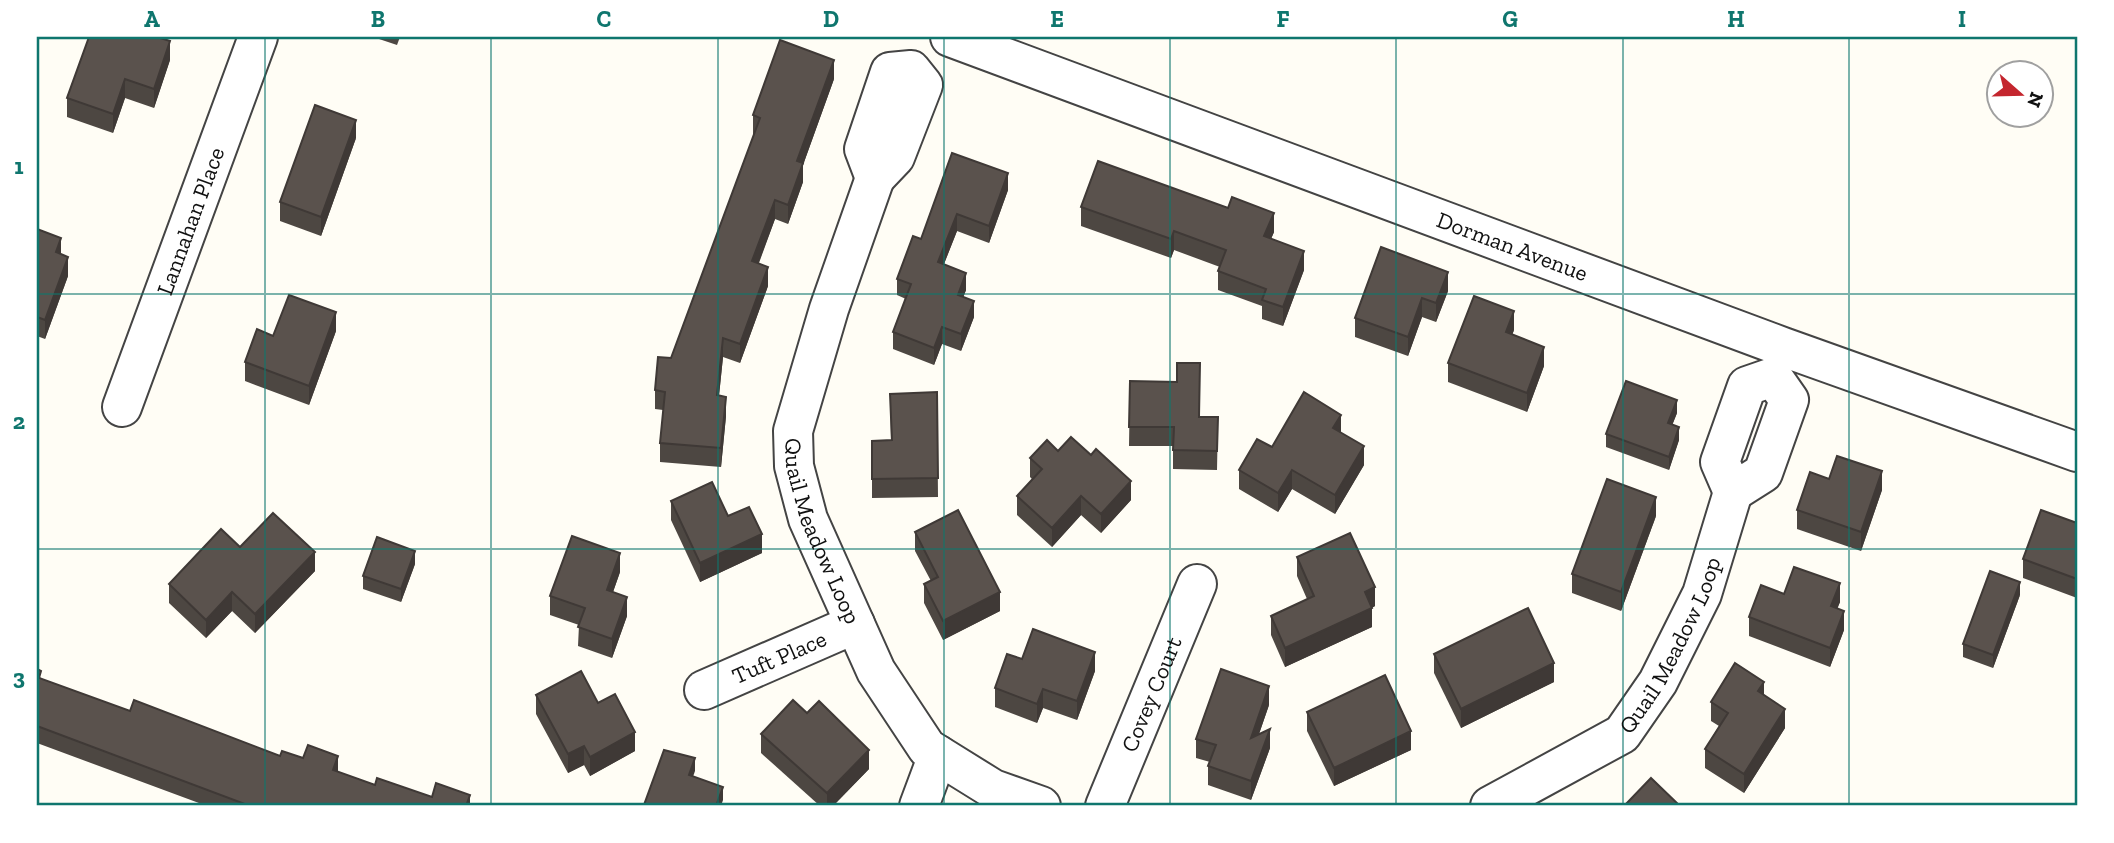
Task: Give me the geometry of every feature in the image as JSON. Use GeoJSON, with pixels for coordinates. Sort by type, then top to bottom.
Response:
{"type":"FeatureCollection","features":[{"type":"Feature","properties":{"kind":"street","name":"Lannahan Place"},"geometry":{"type":"LineString","coordinates":[[122,407],[258,37]]}},
{"type":"Feature","properties":{"kind":"street","name":"Dorman Avenue"},"geometry":{"type":"LineString","coordinates":[[950,37],[1778,362],[2077,452]]}},
{"type":"Feature","properties":{"kind":"street","name":"Quail Meadow Loop"},"geometry":{"type":"LineString","coordinates":[[918,53],[890,72],[864,149],[875,178],[829,309],[793,431],[794,466],[808,519],[876,671],[927,748],[993,789],[1041,806]]}},
{"type":"Feature","properties":{"kind":"street","name":"Quail Meadow Loop"},"geometry":{"type":"LineString","coordinates":[[1501,804],[1622,734],[1658,682],[1702,594],[1733,492],[1720,462],[1747,386],[1778,362]]}},
{"type":"Feature","properties":{"kind":"street","name":"Covey Court"},"geometry":{"type":"LineString","coordinates":[[1105,806],[1197,584]]}},
{"type":"Feature","properties":{"kind":"street","name":"Tuft Place"},"geometry":{"type":"LineString","coordinates":[[704,690],[855,624]]}},
{"type":"Feature","properties":{"kind":"street"},"geometry":{"type":"LineString","coordinates":[[919,806],[938,755]]}},
{"type":"Feature","properties":{"kind":"building"},"geometry":{"type":"Polygon","coordinates":[[[89,37],[157,37],[170,41],[154,89],[125,79],[113,114],[67,98],[89,37]]]}},
{"type":"Feature","properties":{"kind":"building"},"geometry":{"type":"Polygon","coordinates":[[[780,40],[834,60],[797,161],[803,163],[788,205],[775,200],[752,261],[768,267],[740,344],[723,338],[717,395],[726,397],[721,448],[660,443],[665,392],[655,390],[658,357],[671,358],[760,118],[753,115],[780,40]]]}},
{"type":"Feature","properties":{"kind":"building"},"geometry":{"type":"Polygon","coordinates":[[[315,105],[356,120],[321,217],[280,202],[315,105]]]}},
{"type":"Feature","properties":{"kind":"building"},"geometry":{"type":"Polygon","coordinates":[[[952,153],[1008,173],[989,226],[957,214],[938,262],[966,273],[958,295],[974,301],[961,334],[942,327],[934,348],[893,332],[911,284],[897,279],[913,236],[921,239],[952,153]]]}},
{"type":"Feature","properties":{"kind":"building"},"geometry":{"type":"Polygon","coordinates":[[[1098,161],[1228,208],[1232,197],[1274,213],[1264,236],[1304,251],[1283,307],[1262,300],[1266,289],[1218,271],[1226,250],[1174,231],[1171,239],[1081,207],[1098,161]]]}},
{"type":"Feature","properties":{"kind":"building"},"geometry":{"type":"Polygon","coordinates":[[[37,229],[61,238],[56,252],[68,257],[45,320],[37,317],[37,229]]]}},
{"type":"Feature","properties":{"kind":"building"},"geometry":{"type":"Polygon","coordinates":[[[1381,247],[1448,272],[1436,303],[1422,298],[1408,337],[1355,318],[1381,247]]]}},
{"type":"Feature","properties":{"kind":"building"},"geometry":{"type":"Polygon","coordinates":[[[289,295],[336,312],[309,386],[245,362],[257,329],[273,336],[289,295]]]}},
{"type":"Feature","properties":{"kind":"building"},"geometry":{"type":"Polygon","coordinates":[[[1474,296],[1514,311],[1506,332],[1544,347],[1527,393],[1448,363],[1474,296]]]}},
{"type":"Feature","properties":{"kind":"building"},"geometry":{"type":"Polygon","coordinates":[[[1177,363],[1200,363],[1199,417],[1218,417],[1217,451],[1173,450],[1174,427],[1129,427],[1130,381],[1177,382],[1177,363]]]}},
{"type":"Feature","properties":{"kind":"building"},"geometry":{"type":"Polygon","coordinates":[[[1626,381],[1677,400],[1668,423],[1679,427],[1669,457],[1606,434],[1626,381]]]}},
{"type":"Feature","properties":{"kind":"building"},"geometry":{"type":"Polygon","coordinates":[[[937,392],[938,478],[872,479],[872,441],[892,440],[890,394],[937,392]]]}},
{"type":"Feature","properties":{"kind":"building"},"geometry":{"type":"Polygon","coordinates":[[[1304,392],[1341,415],[1333,428],[1364,446],[1335,495],[1292,470],[1278,493],[1239,470],[1257,439],[1272,447],[1304,392]]]}},
{"type":"Feature","properties":{"kind":"building"},"geometry":{"type":"Polygon","coordinates":[[[1071,437],[1091,455],[1096,449],[1131,481],[1101,514],[1081,496],[1052,528],[1017,496],[1042,469],[1030,458],[1047,440],[1058,451],[1071,437]]]}},
{"type":"Feature","properties":{"kind":"building"},"geometry":{"type":"Polygon","coordinates":[[[1837,456],[1882,471],[1861,532],[1797,510],[1810,472],[1829,479],[1837,456]]]}},
{"type":"Feature","properties":{"kind":"building"},"geometry":{"type":"Polygon","coordinates":[[[1607,479],[1656,497],[1621,592],[1572,574],[1607,479]]]}},
{"type":"Feature","properties":{"kind":"building"},"geometry":{"type":"Polygon","coordinates":[[[712,482],[728,516],[749,507],[762,534],[700,563],[671,501],[712,482]]]}},
{"type":"Feature","properties":{"kind":"building"},"geometry":{"type":"Polygon","coordinates":[[[958,510],[1000,592],[943,621],[924,584],[938,577],[915,532],[958,510]]]}},
{"type":"Feature","properties":{"kind":"building"},"geometry":{"type":"Polygon","coordinates":[[[2041,510],[2077,523],[2077,579],[2023,559],[2041,510]]]}},
{"type":"Feature","properties":{"kind":"building"},"geometry":{"type":"Polygon","coordinates":[[[273,513],[315,552],[255,614],[232,592],[206,620],[169,584],[221,529],[240,547],[273,513]]]}},
{"type":"Feature","properties":{"kind":"building"},"geometry":{"type":"Polygon","coordinates":[[[1350,533],[1375,587],[1365,592],[1372,608],[1285,648],[1271,616],[1314,596],[1297,557],[1350,533]]]}},
{"type":"Feature","properties":{"kind":"building"},"geometry":{"type":"Polygon","coordinates":[[[572,536],[620,553],[607,590],[627,597],[612,639],[578,627],[585,608],[550,596],[572,536]]]}},
{"type":"Feature","properties":{"kind":"building"},"geometry":{"type":"Polygon","coordinates":[[[377,537],[415,551],[401,589],[363,576],[377,537]]]}},
{"type":"Feature","properties":{"kind":"building"},"geometry":{"type":"Polygon","coordinates":[[[1794,567],[1840,583],[1831,606],[1844,611],[1830,648],[1749,617],[1761,585],[1784,594],[1794,567]]]}},
{"type":"Feature","properties":{"kind":"building"},"geometry":{"type":"Polygon","coordinates":[[[1990,571],[2020,582],[1993,655],[1963,644],[1990,571]]]}},
{"type":"Feature","properties":{"kind":"building"},"geometry":{"type":"Polygon","coordinates":[[[1528,608],[1554,663],[1461,709],[1434,654],[1528,608]]]}},
{"type":"Feature","properties":{"kind":"building"},"geometry":{"type":"Polygon","coordinates":[[[1033,629],[1095,652],[1077,701],[1043,689],[1037,704],[995,688],[1007,654],[1022,659],[1033,629]]]}},
{"type":"Feature","properties":{"kind":"building"},"geometry":{"type":"Polygon","coordinates":[[[1735,663],[1764,682],[1758,691],[1785,709],[1744,774],[1705,749],[1728,713],[1711,702],[1735,663]]]}},
{"type":"Feature","properties":{"kind":"building"},"geometry":{"type":"Polygon","coordinates":[[[37,669],[41,671],[39,678],[130,711],[134,700],[280,756],[282,751],[303,758],[308,745],[338,756],[333,770],[375,785],[377,778],[432,797],[436,783],[470,795],[466,806],[250,806],[37,726],[37,669]]]}},
{"type":"Feature","properties":{"kind":"building"},"geometry":{"type":"Polygon","coordinates":[[[1221,669],[1269,686],[1251,738],[1270,729],[1251,781],[1208,766],[1216,745],[1196,739],[1221,669]]]}},
{"type":"Feature","properties":{"kind":"building"},"geometry":{"type":"Polygon","coordinates":[[[581,671],[598,703],[615,694],[635,732],[590,757],[584,746],[568,754],[536,695],[581,671]]]}},
{"type":"Feature","properties":{"kind":"building"},"geometry":{"type":"Polygon","coordinates":[[[1385,675],[1411,731],[1334,768],[1307,712],[1385,675]]]}},
{"type":"Feature","properties":{"kind":"building"},"geometry":{"type":"Polygon","coordinates":[[[793,700],[807,713],[819,701],[869,750],[827,793],[761,734],[793,700]]]}},
{"type":"Feature","properties":{"kind":"building"},"geometry":{"type":"Polygon","coordinates":[[[664,750],[695,758],[689,775],[723,787],[716,806],[644,805],[664,750]]]}},
{"type":"Feature","properties":{"kind":"building"},"geometry":{"type":"Polygon","coordinates":[[[1651,778],[1680,806],[1624,806],[1651,778]]]}}]}
